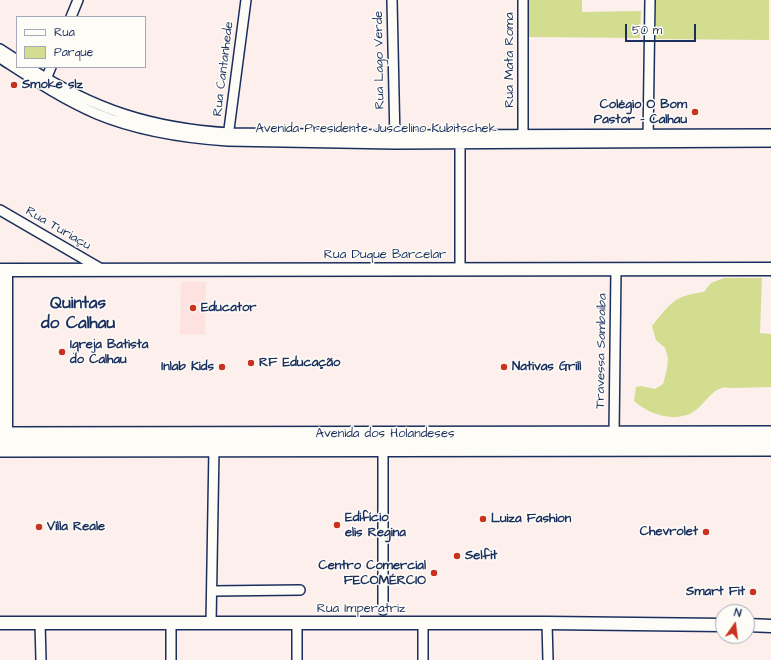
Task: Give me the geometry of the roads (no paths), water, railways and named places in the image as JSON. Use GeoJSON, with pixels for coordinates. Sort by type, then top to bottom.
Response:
{"type":"FeatureCollection","features":[{"type":"Feature","properties":{"kind":"main road","name":"Avenida dos Holandeses"},"geometry":{"type":"LineString","coordinates":[[3,435],[771,434]]}},
{"type":"Feature","properties":{"kind":"main road"},"geometry":{"type":"LineString","coordinates":[[752,448],[771,453]]}},
{"type":"Feature","properties":{"kind":"main road","name":"Avenida dos Holandeses"},"geometry":{"type":"LineString","coordinates":[[0,449],[771,448]]}},
{"type":"Feature","properties":{"kind":"street"},"geometry":{"type":"LineString","coordinates":[[71,16],[78,0]]}},
{"type":"Feature","properties":{"kind":"street","name":"Rua Cantanhede"},"geometry":{"type":"LineString","coordinates":[[229,137],[246,0]]}},
{"type":"Feature","properties":{"kind":"street","name":"Rua Lago Verde"},"geometry":{"type":"LineString","coordinates":[[392,0],[395,140]]}},
{"type":"Feature","properties":{"kind":"street","name":"Rua Mata Roma"},"geometry":{"type":"LineString","coordinates":[[523,0],[523,139]]}},
{"type":"Feature","properties":{"kind":"street"},"geometry":{"type":"LineString","coordinates":[[648,139],[650,0]]}},
{"type":"Feature","properties":{"kind":"street"},"geometry":{"type":"LineString","coordinates":[[0,49],[16,59]]}},
{"type":"Feature","properties":{"kind":"street","name":"Avenida Presidente Juscelino Kubitschek"},"geometry":{"type":"LineString","coordinates":[[0,58],[16,67]]}},
{"type":"Feature","properties":{"kind":"street","name":"Avenida Presidente Juscelino Kubitschek"},"geometry":{"type":"LineString","coordinates":[[19,68],[45,82],[124,115],[175,127],[229,137],[395,140],[648,139],[771,142]]}},
{"type":"Feature","properties":{"kind":"street","name":"Avenida Presidente Juscelino Kubitschek"},"geometry":{"type":"LineString","coordinates":[[29,68],[45,82]]}},
{"type":"Feature","properties":{"kind":"street"},"geometry":{"type":"LineString","coordinates":[[45,82],[51,68]]}},
{"type":"Feature","properties":{"kind":"street","name":"Avenida Presidente Juscelino Kubitschek"},"geometry":{"type":"LineString","coordinates":[[648,139],[771,134]]}},
{"type":"Feature","properties":{"kind":"street"},"geometry":{"type":"LineString","coordinates":[[460,139],[460,269]]}},
{"type":"Feature","properties":{"kind":"street","name":"Rua Turiaçu"},"geometry":{"type":"LineString","coordinates":[[0,210],[103,270]]}},
{"type":"Feature","properties":{"kind":"street","name":"Travessa Sambaíba"},"geometry":{"type":"LineString","coordinates":[[614,434],[616,269]]}},
{"type":"Feature","properties":{"kind":"street","name":"Rua Duque Barcelar"},"geometry":{"type":"LineString","coordinates":[[3,270],[771,269]]}},
{"type":"Feature","properties":{"kind":"street"},"geometry":{"type":"LineString","coordinates":[[3,270],[3,435]]}},
{"type":"Feature","properties":{"kind":"street"},"geometry":{"type":"LineString","coordinates":[[211,623],[214,448]]}},
{"type":"Feature","properties":{"kind":"street"},"geometry":{"type":"LineString","coordinates":[[383,448],[383,610]]}},
{"type":"Feature","properties":{"kind":"street"},"geometry":{"type":"LineString","coordinates":[[212,591],[300,590]]}},
{"type":"Feature","properties":{"kind":"street","name":"Rua Imperatriz"},"geometry":{"type":"LineString","coordinates":[[0,623],[547,623],[715,625]]}},
{"type":"Feature","properties":{"kind":"street"},"geometry":{"type":"LineString","coordinates":[[40,623],[41,660]]}},
{"type":"Feature","properties":{"kind":"street"},"geometry":{"type":"LineString","coordinates":[[171,623],[171,660]]}},
{"type":"Feature","properties":{"kind":"street"},"geometry":{"type":"LineString","coordinates":[[297,623],[297,660]]}},
{"type":"Feature","properties":{"kind":"street"},"geometry":{"type":"LineString","coordinates":[[423,623],[423,660]]}},
{"type":"Feature","properties":{"kind":"street"},"geometry":{"type":"LineString","coordinates":[[547,623],[548,660]]}},
{"type":"Feature","properties":{"kind":"street"},"geometry":{"type":"LineString","coordinates":[[755,625],[771,626]]}},
{"type":"Feature","properties":{"kind":"place","name":"Smoke slz"},"geometry":{"type":"Point","coordinates":[14,85]}},
{"type":"Feature","properties":{"kind":"place","name":"Colégio O Bom Pastor - Calhau"},"geometry":{"type":"Point","coordinates":[695,112]}},
{"type":"Feature","properties":{"kind":"place","name":"Educator"},"geometry":{"type":"Point","coordinates":[193,308]}},
{"type":"Feature","properties":{"kind":"place","name":"Igreja Batista do Calhau"},"geometry":{"type":"Point","coordinates":[62,352]}},
{"type":"Feature","properties":{"kind":"place","name":"RF Educação"},"geometry":{"type":"Point","coordinates":[251,363]}},
{"type":"Feature","properties":{"kind":"place","name":"Inlab Kids"},"geometry":{"type":"Point","coordinates":[222,367]}},
{"type":"Feature","properties":{"kind":"place","name":"Nativas Grill"},"geometry":{"type":"Point","coordinates":[504,367]}},
{"type":"Feature","properties":{"kind":"place","name":"Luiza Fashion"},"geometry":{"type":"Point","coordinates":[483,519]}},
{"type":"Feature","properties":{"kind":"place","name":"Edifício elis Regina"},"geometry":{"type":"Point","coordinates":[337,525]}},
{"type":"Feature","properties":{"kind":"place","name":"Villa Reale"},"geometry":{"type":"Point","coordinates":[39,527]}},
{"type":"Feature","properties":{"kind":"place","name":"Chevrolet"},"geometry":{"type":"Point","coordinates":[706,532]}},
{"type":"Feature","properties":{"kind":"place","name":"Selfit"},"geometry":{"type":"Point","coordinates":[457,556]}},
{"type":"Feature","properties":{"kind":"place","name":"Centro Comercial FECOMÉRCIO"},"geometry":{"type":"Point","coordinates":[434,573]}},
{"type":"Feature","properties":{"kind":"place","name":"Smart Fit"},"geometry":{"type":"Point","coordinates":[753,592]}},
{"type":"Feature","properties":{"kind":"district","name":"Quintas do Calhau"},"geometry":{"type":"Point","coordinates":[78,314]}}]}
